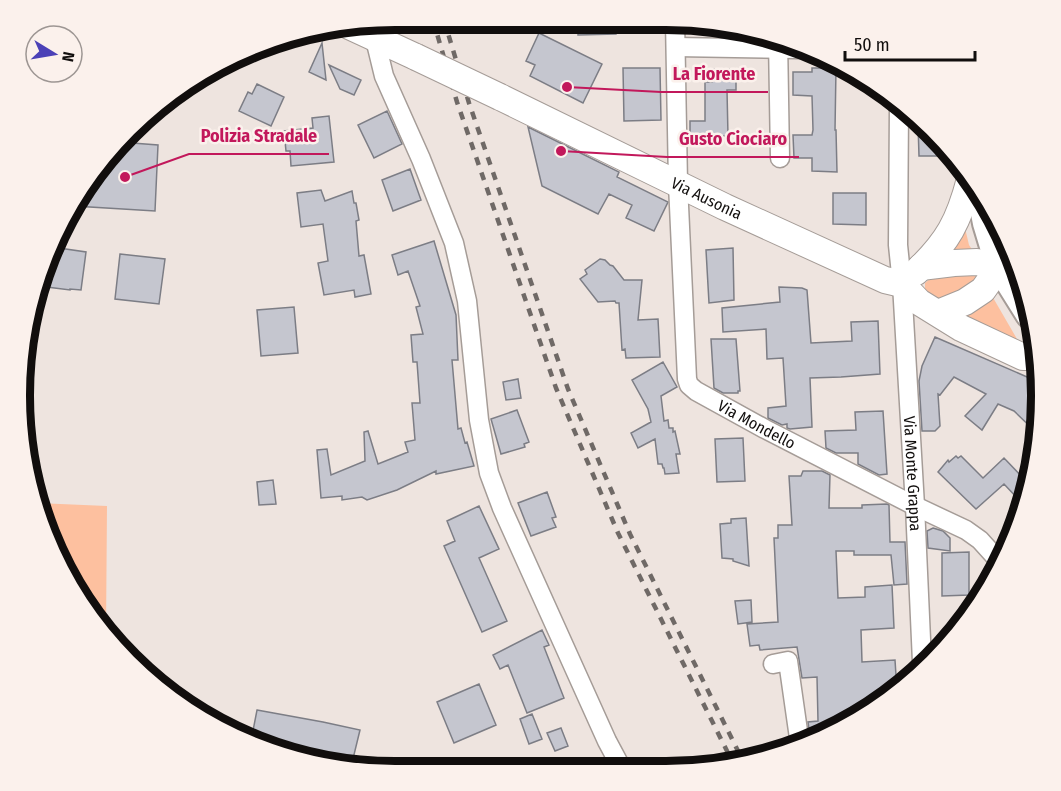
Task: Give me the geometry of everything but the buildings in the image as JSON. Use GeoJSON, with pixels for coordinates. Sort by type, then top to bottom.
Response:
{"type":"FeatureCollection","features":[{"type":"Feature","properties":{"kind":"main road"},"geometry":{"type":"LineString","coordinates":[[987,222],[1000,266],[1017,293]]}},
{"type":"Feature","properties":{"kind":"street"},"geometry":{"type":"LineString","coordinates":[[675,30],[678,184]]}},
{"type":"Feature","properties":{"kind":"street","name":"Via Ausonia"},"geometry":{"type":"LineString","coordinates":[[361,32],[678,184],[885,280],[903,284],[919,302],[961,328],[1023,357],[1029,357]]}},
{"type":"Feature","properties":{"kind":"street"},"geometry":{"type":"LineString","coordinates":[[375,39],[384,76],[421,159],[454,243],[467,301],[479,420],[489,473],[501,508],[618,761]]}},
{"type":"Feature","properties":{"kind":"street"},"geometry":{"type":"LineString","coordinates":[[676,47],[768,44]]}},
{"type":"Feature","properties":{"kind":"street"},"geometry":{"type":"LineString","coordinates":[[778,47],[780,158]]}},
{"type":"Feature","properties":{"kind":"street","name":"Via Monte Grappa"},"geometry":{"type":"LineString","coordinates":[[899,115],[898,245],[903,284],[922,656]]}},
{"type":"Feature","properties":{"kind":"street","name":"Via Mondello"},"geometry":{"type":"LineString","coordinates":[[678,184],[689,385],[765,429],[966,530],[980,540],[994,555]]}},
{"type":"Feature","properties":{"kind":"street"},"geometry":{"type":"LineString","coordinates":[[903,284],[941,246],[954,226],[967,190]]}},
{"type":"Feature","properties":{"kind":"street"},"geometry":{"type":"LineString","coordinates":[[921,267],[977,262],[1000,266],[983,290],[965,302],[938,313]]}},
{"type":"Feature","properties":{"kind":"street"},"geometry":{"type":"LineString","coordinates":[[773,664],[788,662],[799,736]]}},
{"type":"Feature","properties":{"kind":"shaded area"},"geometry":{"type":"Polygon","coordinates":[[[965,228],[969,245],[975,254],[954,257],[951,249],[965,228]]]}},
{"type":"Feature","properties":{"kind":"shaded area"},"geometry":{"type":"Polygon","coordinates":[[[978,270],[973,284],[942,304],[925,292],[925,283],[931,278],[978,270]]]}},
{"type":"Feature","properties":{"kind":"shaded area"},"geometry":{"type":"Polygon","coordinates":[[[988,289],[1024,351],[963,317],[988,289]]]}},
{"type":"Feature","properties":{"kind":"shaded area"},"geometry":{"type":"Polygon","coordinates":[[[46,503],[107,506],[106,618],[92,599],[68,557],[46,503]]]}},
{"type":"Feature","properties":{"kind":"railway"},"geometry":{"type":"LineString","coordinates":[[436,30],[457,102],[556,388],[618,533],[729,755]]}},
{"type":"Feature","properties":{"kind":"railway"},"geometry":{"type":"LineString","coordinates":[[447,30],[469,103],[568,389],[630,534],[739,754]]}},
{"type":"Feature","properties":{"kind":"place","name":"La Fiorente"},"geometry":{"type":"Point","coordinates":[567,87]}},
{"type":"Feature","properties":{"kind":"place","name":"Gusto Ciociaro"},"geometry":{"type":"Point","coordinates":[561,151]}},
{"type":"Feature","properties":{"kind":"place","name":"Polizia Stradale"},"geometry":{"type":"Point","coordinates":[125,177]}}]}
